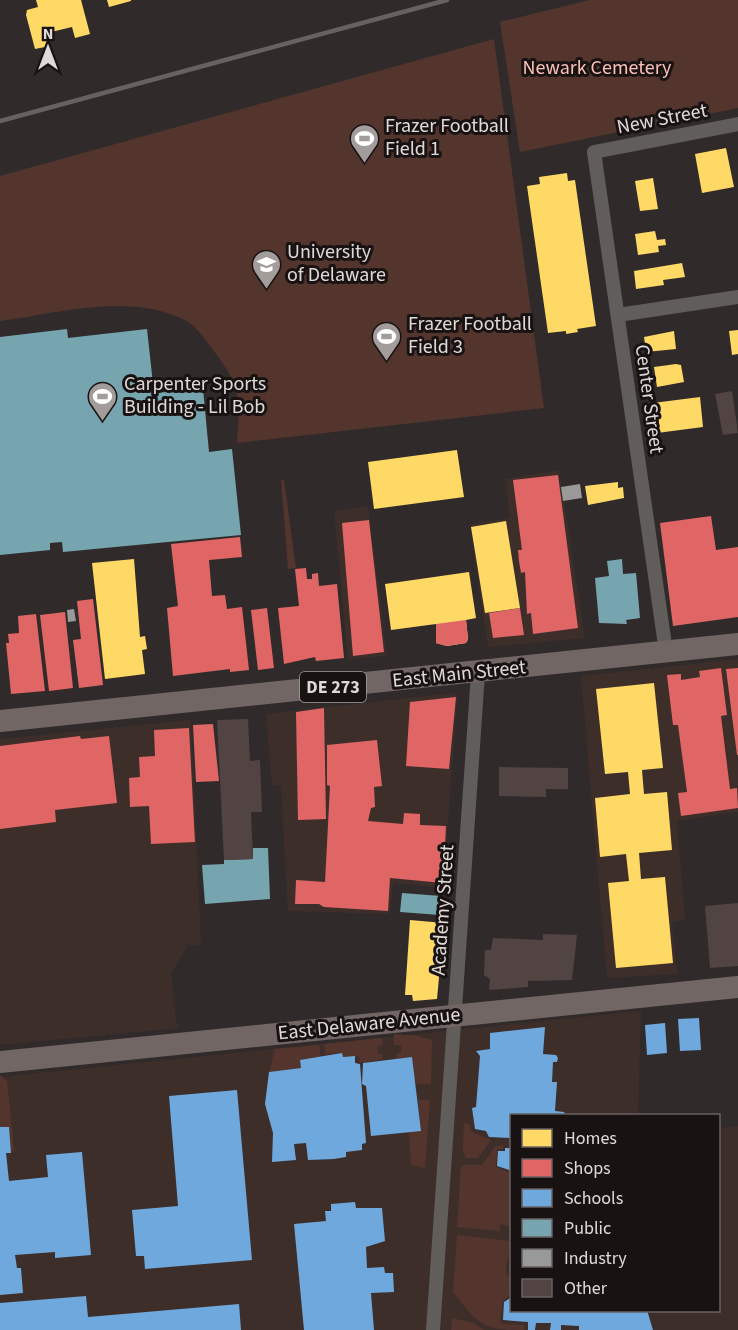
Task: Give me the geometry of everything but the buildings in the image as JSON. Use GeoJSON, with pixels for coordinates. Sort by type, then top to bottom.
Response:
{"type":"FeatureCollection","features":[{"type":"Feature","properties":{"kind":"main road","name":"East Main Street"},"geometry":{"type":"LineString","coordinates":[[0,721],[478,673],[738,644]]}},
{"type":"Feature","properties":{"kind":"main road","name":"East Delaware Avenue"},"geometry":{"type":"LineString","coordinates":[[0,1062],[738,987]]}},
{"type":"Feature","properties":{"kind":"street","name":"New Street"},"geometry":{"type":"LineString","coordinates":[[594,152],[738,124]]}},
{"type":"Feature","properties":{"kind":"street","name":"Center Street"},"geometry":{"type":"LineString","coordinates":[[594,152],[666,652]]}},
{"type":"Feature","properties":{"kind":"street"},"geometry":{"type":"LineString","coordinates":[[618,315],[738,297]]}},
{"type":"Feature","properties":{"kind":"street","name":"Academy Street"},"geometry":{"type":"LineString","coordinates":[[433,1330],[478,673]]}},
{"type":"Feature","properties":{"kind":"shaded area"},"geometry":{"type":"Polygon","coordinates":[[[559,470],[585,638],[488,647],[470,524],[510,518],[505,479],[559,470]]]}},
{"type":"Feature","properties":{"kind":"shaded area"},"geometry":{"type":"Polygon","coordinates":[[[368,506],[387,656],[348,659],[334,511],[368,506]]]}},
{"type":"Feature","properties":{"kind":"shaded area"},"geometry":{"type":"Polygon","coordinates":[[[738,659],[738,812],[677,821],[685,919],[672,922],[677,974],[607,978],[581,676],[738,659]]]}},
{"type":"Feature","properties":{"kind":"shaded area"},"geometry":{"type":"Polygon","coordinates":[[[455,693],[457,701],[443,888],[393,883],[390,914],[288,911],[281,786],[272,785],[266,714],[455,693]]]}},
{"type":"Feature","properties":{"kind":"shaded area"},"geometry":{"type":"Polygon","coordinates":[[[191,720],[201,945],[188,945],[171,973],[176,1021],[180,1028],[0,1045],[0,739],[191,720]]]}},
{"type":"Feature","properties":{"kind":"shaded area"},"geometry":{"type":"Polygon","coordinates":[[[641,1011],[638,1114],[510,1114],[510,1312],[720,1312],[720,1128],[738,1126],[738,1330],[0,1330],[0,1077],[641,1011]]]}},
{"type":"Feature","properties":{"kind":"green space","name":"Newark Cemetery"},"geometry":{"type":"Polygon","coordinates":[[[590,0],[738,0],[738,108],[520,152],[500,22],[590,0]]]}},
{"type":"Feature","properties":{"kind":"green space","name":"University of Delaware"},"geometry":{"type":"Polygon","coordinates":[[[494,39],[544,408],[237,443],[239,415],[234,384],[204,338],[185,320],[141,307],[117,306],[69,310],[0,321],[0,176],[494,39]]]}},
{"type":"Feature","properties":{"kind":"green space"},"geometry":{"type":"Polygon","coordinates":[[[281,479],[284,480],[296,568],[288,569],[281,479]]]}},
{"type":"Feature","properties":{"kind":"green space"},"geometry":{"type":"Polygon","coordinates":[[[394,1034],[432,1040],[431,1084],[418,1084],[414,1080],[412,1057],[396,1059],[397,1053],[401,1053],[401,1045],[394,1045],[394,1034]]]}},
{"type":"Feature","properties":{"kind":"green space"},"geometry":{"type":"Polygon","coordinates":[[[382,1038],[383,1045],[377,1046],[378,1054],[382,1054],[383,1059],[360,1063],[359,1056],[343,1057],[342,1053],[327,1054],[326,1057],[324,1044],[382,1038]]]}},
{"type":"Feature","properties":{"kind":"green space"},"geometry":{"type":"Polygon","coordinates":[[[319,1045],[321,1058],[300,1060],[301,1068],[269,1072],[275,1049],[319,1045]]]}},
{"type":"Feature","properties":{"kind":"green space"},"geometry":{"type":"Polygon","coordinates":[[[0,1075],[7,1081],[14,1151],[11,1151],[9,1127],[0,1127],[0,1075]]]}},
{"type":"Feature","properties":{"kind":"green space"},"geometry":{"type":"Polygon","coordinates":[[[418,1100],[430,1100],[425,1168],[411,1165],[409,1132],[421,1130],[418,1100]]]}},
{"type":"Feature","properties":{"kind":"green space"},"geometry":{"type":"Polygon","coordinates":[[[464,1123],[469,1124],[472,1132],[491,1140],[478,1158],[466,1158],[463,1152],[464,1123]]]}},
{"type":"Feature","properties":{"kind":"green space"},"geometry":{"type":"Polygon","coordinates":[[[503,1145],[503,1149],[497,1149],[496,1167],[510,1173],[510,1227],[500,1224],[500,1231],[457,1227],[461,1167],[482,1165],[495,1147],[503,1145]]]}},
{"type":"Feature","properties":{"kind":"green space"},"geometry":{"type":"Polygon","coordinates":[[[457,1235],[510,1241],[506,1270],[506,1274],[510,1277],[509,1296],[503,1301],[500,1321],[503,1324],[524,1325],[524,1330],[490,1327],[476,1319],[453,1292],[457,1235]]]}},
{"type":"Feature","properties":{"kind":"green space"},"geometry":{"type":"Polygon","coordinates":[[[452,1318],[473,1323],[484,1330],[451,1330],[452,1318]]]}},
{"type":"Feature","properties":{"kind":"railway"},"geometry":{"type":"LineString","coordinates":[[0,121],[447,0]]}},
{"type":"Feature","properties":{"kind":"place","name":"Frazer Football Field 1"},"geometry":{"type":"Point","coordinates":[364,164]}},
{"type":"Feature","properties":{"kind":"place","name":"University of Delaware"},"geometry":{"type":"Point","coordinates":[266,290]}},
{"type":"Feature","properties":{"kind":"place","name":"Frazer Football Field 3"},"geometry":{"type":"Point","coordinates":[387,362]}},
{"type":"Feature","properties":{"kind":"place","name":"Carpenter Sports Building - Lil Bob"},"geometry":{"type":"Point","coordinates":[103,422]}}]}
